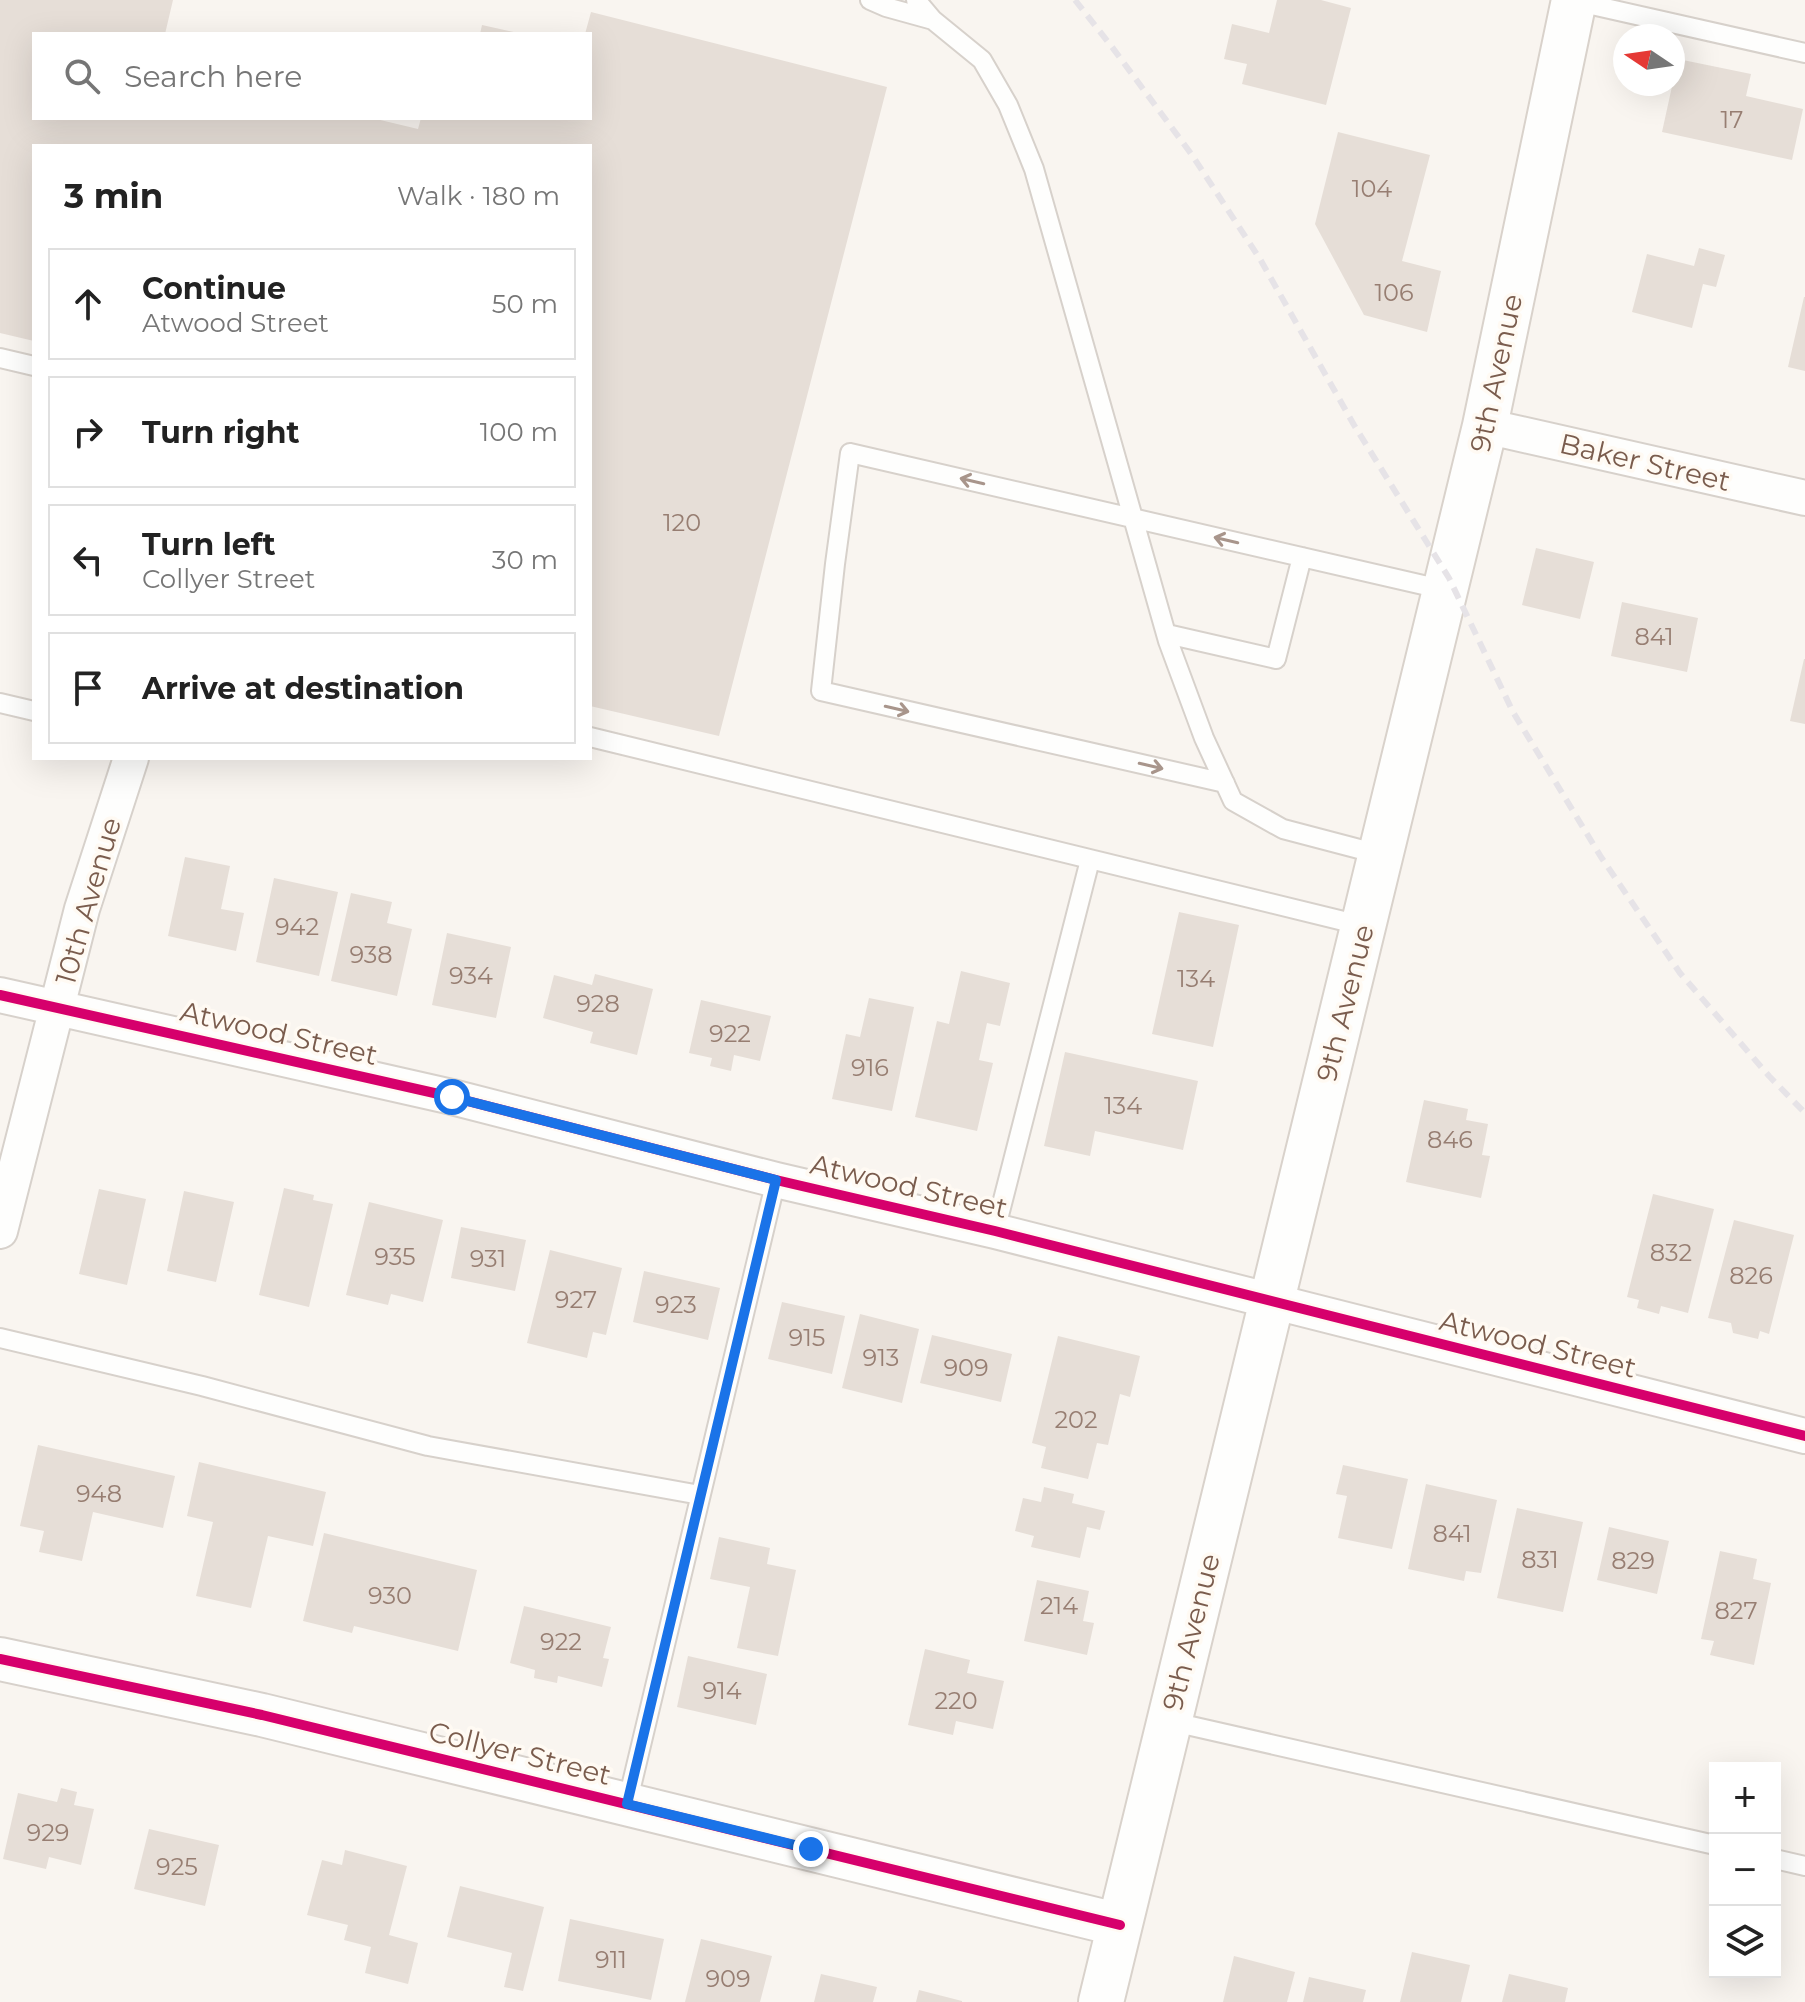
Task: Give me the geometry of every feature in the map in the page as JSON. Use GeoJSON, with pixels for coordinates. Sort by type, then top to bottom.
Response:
{"type":"FeatureCollection","features":[{"type":"Feature","properties":{"kind":"main road","name":"9th Avenue"},"geometry":{"type":"LineString","coordinates":[[1101,2002],[1485,426],[1574,0]]}},
{"type":"Feature","properties":{"kind":"street","name":"Baker Street"},"geometry":{"type":"LineString","coordinates":[[1485,426],[1805,498]]}},
{"type":"Feature","properties":{"kind":"street","name":"10th Avenue"},"geometry":{"type":"LineString","coordinates":[[0,1231],[82,909],[130,760]]}},
{"type":"Feature","properties":{"kind":"street","name":"Atwood Street"},"geometry":{"type":"LineString","coordinates":[[0,995],[452,1097],[1805,1436]]}},
{"type":"Feature","properties":{"kind":"street","name":"Collyer Street"},"geometry":{"type":"LineString","coordinates":[[0,1659],[262,1715],[1120,1925]]}},
{"type":"Feature","properties":{"kind":"lane"},"geometry":{"type":"LineString","coordinates":[[870,0],[933,20]]}},
{"type":"Feature","properties":{"kind":"lane"},"geometry":{"type":"LineString","coordinates":[[916,0],[933,20],[982,60],[1008,105],[1034,169],[1167,634],[1204,738],[1233,801],[1283,829],[1382,855]]}},
{"type":"Feature","properties":{"kind":"lane"},"geometry":{"type":"LineString","coordinates":[[1574,0],[1805,53]]}},
{"type":"Feature","properties":{"kind":"lane"},"geometry":{"type":"LineString","coordinates":[[0,358],[32,366]]}},
{"type":"Feature","properties":{"kind":"lane"},"geometry":{"type":"LineString","coordinates":[[1225,783],[821,691],[850,453],[1445,590]]}},
{"type":"Feature","properties":{"kind":"lane"},"geometry":{"type":"LineString","coordinates":[[1167,634],[1276,659],[1302,557]]}},
{"type":"Feature","properties":{"kind":"lane"},"geometry":{"type":"LineString","coordinates":[[0,703],[32,711]]}},
{"type":"Feature","properties":{"kind":"lane"},"geometry":{"type":"LineString","coordinates":[[592,737],[1364,926]]}},
{"type":"Feature","properties":{"kind":"lane"},"geometry":{"type":"LineString","coordinates":[[995,1231],[1090,860]]}},
{"type":"Feature","properties":{"kind":"lane"},"geometry":{"type":"LineString","coordinates":[[627,1804],[776,1180]]}},
{"type":"Feature","properties":{"kind":"lane"},"geometry":{"type":"LineString","coordinates":[[0,1338],[202,1386],[428,1446],[700,1495]]}},
{"type":"Feature","properties":{"kind":"lane"},"geometry":{"type":"LineString","coordinates":[[1169,1721],[1709,1844]]}},
{"type":"Feature","properties":{"kind":"lane"},"geometry":{"type":"LineString","coordinates":[[1781,1860],[1805,1866]]}},
{"type":"Feature","properties":{"kind":"building"},"geometry":{"type":"Polygon","coordinates":[[[0,0],[173,0],[165,32],[32,32],[32,120],[380,120],[418,129],[420,120],[592,120],[592,32],[586,32],[591,12],[887,87],[719,736],[592,706],[592,144],[32,144],[32,341],[0,333],[0,0]]]}},
{"type":"Feature","properties":{"kind":"building"},"geometry":{"type":"Polygon","coordinates":[[[1277,0],[1321,0],[1351,8],[1326,105],[1242,84],[1247,64],[1224,59],[1232,24],[1269,33],[1277,0]]]}},
{"type":"Feature","properties":{"kind":"building"},"geometry":{"type":"Polygon","coordinates":[[[482,25],[514,32],[480,32],[482,25]]]}},
{"type":"Feature","properties":{"kind":"building"},"geometry":{"type":"Polygon","coordinates":[[[1685,60],[1751,74],[1746,96],[1803,109],[1792,160],[1662,132],[1670,96],[1685,96],[1685,60]]]}},
{"type":"Feature","properties":{"kind":"building"},"geometry":{"type":"Polygon","coordinates":[[[1338,132],[1430,155],[1402,261],[1441,271],[1427,332],[1364,315],[1315,224],[1338,132]]]}},
{"type":"Feature","properties":{"kind":"building"},"geometry":{"type":"Polygon","coordinates":[[[1699,248],[1725,255],[1716,287],[1703,284],[1692,328],[1632,312],[1647,254],[1694,266],[1699,248]]]}},
{"type":"Feature","properties":{"kind":"building"},"geometry":{"type":"Polygon","coordinates":[[[1805,297],[1805,371],[1788,367],[1805,297]]]}},
{"type":"Feature","properties":{"kind":"building"},"geometry":{"type":"Polygon","coordinates":[[[1536,548],[1594,562],[1580,619],[1522,605],[1536,548]]]}},
{"type":"Feature","properties":{"kind":"building"},"geometry":{"type":"Polygon","coordinates":[[[1622,602],[1698,618],[1687,672],[1611,656],[1622,602]]]}},
{"type":"Feature","properties":{"kind":"building"},"geometry":{"type":"Polygon","coordinates":[[[1805,659],[1805,724],[1790,721],[1805,659]]]}},
{"type":"Feature","properties":{"kind":"building"},"geometry":{"type":"Polygon","coordinates":[[[185,857],[230,866],[221,909],[244,913],[236,951],[168,936],[185,857]]]}},
{"type":"Feature","properties":{"kind":"building"},"geometry":{"type":"Polygon","coordinates":[[[274,878],[338,892],[319,976],[256,962],[274,878]]]}},
{"type":"Feature","properties":{"kind":"building"},"geometry":{"type":"Polygon","coordinates":[[[351,893],[392,902],[387,923],[412,929],[397,996],[331,981],[351,893]]]}},
{"type":"Feature","properties":{"kind":"building"},"geometry":{"type":"Polygon","coordinates":[[[1179,912],[1239,925],[1213,1047],[1152,1034],[1179,912]]]}},
{"type":"Feature","properties":{"kind":"building"},"geometry":{"type":"Polygon","coordinates":[[[447,933],[511,947],[496,1018],[432,1005],[447,933]]]}},
{"type":"Feature","properties":{"kind":"building"},"geometry":{"type":"Polygon","coordinates":[[[961,971],[1010,983],[1000,1026],[987,1023],[979,1060],[993,1063],[977,1131],[915,1117],[937,1021],[949,1024],[961,971]]]}},
{"type":"Feature","properties":{"kind":"building"},"geometry":{"type":"Polygon","coordinates":[[[595,974],[653,989],[637,1055],[590,1043],[593,1032],[543,1018],[554,975],[592,985],[595,974]]]}},
{"type":"Feature","properties":{"kind":"building"},"geometry":{"type":"Polygon","coordinates":[[[869,998],[914,1007],[892,1111],[832,1099],[846,1034],[860,1037],[869,998]]]}},
{"type":"Feature","properties":{"kind":"building"},"geometry":{"type":"Polygon","coordinates":[[[701,1000],[771,1016],[760,1061],[734,1055],[731,1071],[710,1066],[712,1058],[689,1053],[701,1000]]]}},
{"type":"Feature","properties":{"kind":"building"},"geometry":{"type":"Polygon","coordinates":[[[1065,1052],[1198,1081],[1183,1150],[1095,1131],[1090,1156],[1044,1146],[1065,1052]]]}},
{"type":"Feature","properties":{"kind":"building"},"geometry":{"type":"Polygon","coordinates":[[[1424,1100],[1468,1109],[1466,1120],[1488,1124],[1482,1155],[1490,1156],[1481,1198],[1406,1182],[1424,1100]]]}},
{"type":"Feature","properties":{"kind":"building"},"geometry":{"type":"Polygon","coordinates":[[[284,1188],[314,1195],[313,1200],[333,1204],[309,1307],[259,1295],[284,1188]]]}},
{"type":"Feature","properties":{"kind":"building"},"geometry":{"type":"Polygon","coordinates":[[[99,1189],[146,1199],[127,1285],[79,1274],[99,1189]]]}},
{"type":"Feature","properties":{"kind":"building"},"geometry":{"type":"Polygon","coordinates":[[[184,1191],[234,1202],[216,1282],[167,1271],[184,1191]]]}},
{"type":"Feature","properties":{"kind":"building"},"geometry":{"type":"Polygon","coordinates":[[[1653,1194],[1714,1209],[1688,1313],[1661,1306],[1659,1314],[1637,1308],[1639,1300],[1627,1297],[1653,1194]]]}},
{"type":"Feature","properties":{"kind":"building"},"geometry":{"type":"Polygon","coordinates":[[[369,1202],[443,1220],[423,1302],[391,1294],[388,1305],[346,1295],[369,1202]]]}},
{"type":"Feature","properties":{"kind":"building"},"geometry":{"type":"Polygon","coordinates":[[[1734,1220],[1794,1235],[1769,1334],[1760,1331],[1758,1339],[1733,1333],[1731,1323],[1708,1318],[1734,1220]]]}},
{"type":"Feature","properties":{"kind":"building"},"geometry":{"type":"Polygon","coordinates":[[[461,1227],[526,1240],[515,1291],[451,1278],[461,1227]]]}},
{"type":"Feature","properties":{"kind":"building"},"geometry":{"type":"Polygon","coordinates":[[[550,1250],[622,1268],[606,1335],[593,1332],[587,1358],[527,1343],[550,1250]]]}},
{"type":"Feature","properties":{"kind":"building"},"geometry":{"type":"Polygon","coordinates":[[[644,1271],[720,1288],[708,1340],[633,1322],[644,1271]]]}},
{"type":"Feature","properties":{"kind":"building"},"geometry":{"type":"Polygon","coordinates":[[[782,1302],[845,1316],[832,1374],[768,1359],[782,1302]]]}},
{"type":"Feature","properties":{"kind":"building"},"geometry":{"type":"Polygon","coordinates":[[[860,1314],[919,1329],[902,1403],[842,1388],[860,1314]]]}},
{"type":"Feature","properties":{"kind":"building"},"geometry":{"type":"Polygon","coordinates":[[[932,1335],[1012,1354],[1001,1402],[920,1383],[932,1335]]]}},
{"type":"Feature","properties":{"kind":"building"},"geometry":{"type":"Polygon","coordinates":[[[1058,1336],[1140,1356],[1130,1397],[1120,1394],[1108,1445],[1097,1443],[1088,1479],[1041,1468],[1046,1447],[1032,1443],[1058,1336]]]}},
{"type":"Feature","properties":{"kind":"building"},"geometry":{"type":"Polygon","coordinates":[[[38,1445],[175,1476],[163,1528],[93,1512],[82,1561],[39,1552],[44,1531],[20,1526],[38,1445]]]}},
{"type":"Feature","properties":{"kind":"building"},"geometry":{"type":"Polygon","coordinates":[[[199,1462],[326,1492],[313,1546],[268,1536],[251,1608],[196,1596],[213,1522],[187,1516],[199,1462]]]}},
{"type":"Feature","properties":{"kind":"building"},"geometry":{"type":"Polygon","coordinates":[[[1343,1465],[1408,1479],[1392,1549],[1338,1538],[1347,1496],[1336,1494],[1343,1465]]]}},
{"type":"Feature","properties":{"kind":"building"},"geometry":{"type":"Polygon","coordinates":[[[1426,1484],[1497,1500],[1481,1573],[1466,1571],[1464,1581],[1408,1569],[1426,1484]]]}},
{"type":"Feature","properties":{"kind":"building"},"geometry":{"type":"Polygon","coordinates":[[[1044,1487],[1074,1494],[1072,1503],[1105,1511],[1100,1530],[1087,1527],[1080,1558],[1031,1547],[1034,1536],[1015,1531],[1023,1498],[1041,1502],[1044,1487]]]}},
{"type":"Feature","properties":{"kind":"building"},"geometry":{"type":"Polygon","coordinates":[[[1517,1508],[1583,1522],[1563,1612],[1497,1598],[1517,1508]]]}},
{"type":"Feature","properties":{"kind":"building"},"geometry":{"type":"Polygon","coordinates":[[[1609,1527],[1669,1541],[1657,1594],[1597,1580],[1609,1527]]]}},
{"type":"Feature","properties":{"kind":"building"},"geometry":{"type":"Polygon","coordinates":[[[324,1533],[477,1570],[458,1651],[354,1626],[352,1633],[303,1621],[324,1533]]]}},
{"type":"Feature","properties":{"kind":"building"},"geometry":{"type":"Polygon","coordinates":[[[719,1537],[770,1548],[767,1564],[796,1570],[778,1656],[737,1648],[750,1587],[710,1579],[719,1537]]]}},
{"type":"Feature","properties":{"kind":"building"},"geometry":{"type":"Polygon","coordinates":[[[1720,1551],[1757,1559],[1753,1579],[1771,1583],[1754,1665],[1710,1655],[1714,1641],[1701,1639],[1720,1551]]]}},
{"type":"Feature","properties":{"kind":"building"},"geometry":{"type":"Polygon","coordinates":[[[1037,1580],[1089,1591],[1083,1621],[1094,1623],[1087,1655],[1024,1641],[1037,1580]]]}},
{"type":"Feature","properties":{"kind":"building"},"geometry":{"type":"Polygon","coordinates":[[[524,1606],[611,1627],[603,1658],[609,1659],[602,1687],[558,1676],[557,1683],[534,1678],[535,1670],[510,1663],[524,1606]]]}},
{"type":"Feature","properties":{"kind":"building"},"geometry":{"type":"Polygon","coordinates":[[[925,1649],[970,1660],[967,1673],[1004,1681],[993,1729],[956,1721],[953,1735],[908,1725],[925,1649]]]}},
{"type":"Feature","properties":{"kind":"building"},"geometry":{"type":"Polygon","coordinates":[[[688,1656],[767,1674],[756,1725],[677,1707],[688,1656]]]}},
{"type":"Feature","properties":{"kind":"building"},"geometry":{"type":"Polygon","coordinates":[[[61,1788],[77,1792],[74,1805],[94,1809],[81,1865],[49,1857],[46,1869],[3,1859],[18,1793],[57,1802],[61,1788]]]}},
{"type":"Feature","properties":{"kind":"building"},"geometry":{"type":"Polygon","coordinates":[[[149,1829],[219,1845],[205,1906],[134,1889],[149,1829]]]}},
{"type":"Feature","properties":{"kind":"building"},"geometry":{"type":"Polygon","coordinates":[[[345,1850],[407,1866],[389,1935],[418,1943],[408,1984],[365,1973],[371,1947],[344,1940],[348,1925],[307,1915],[322,1860],[342,1865],[345,1850]]]}},
{"type":"Feature","properties":{"kind":"building"},"geometry":{"type":"Polygon","coordinates":[[[460,1886],[544,1907],[523,1991],[504,1987],[512,1953],[447,1937],[460,1886]]]}},
{"type":"Feature","properties":{"kind":"building"},"geometry":{"type":"Polygon","coordinates":[[[570,1919],[664,1939],[651,2000],[558,1981],[570,1919]]]}},
{"type":"Feature","properties":{"kind":"building"},"geometry":{"type":"Polygon","coordinates":[[[701,1939],[772,1956],[760,2002],[685,2002],[701,1939]]]}},
{"type":"Feature","properties":{"kind":"building"},"geometry":{"type":"Polygon","coordinates":[[[1412,1952],[1470,1965],[1461,2002],[1400,2002],[1412,1952]]]}},
{"type":"Feature","properties":{"kind":"building"},"geometry":{"type":"Polygon","coordinates":[[[1234,1956],[1295,1972],[1287,2002],[1223,2002],[1234,1956]]]}},
{"type":"Feature","properties":{"kind":"building"},"geometry":{"type":"Polygon","coordinates":[[[821,1974],[877,1987],[873,2002],[814,2002],[821,1974]]]}},
{"type":"Feature","properties":{"kind":"building"},"geometry":{"type":"Polygon","coordinates":[[[1509,1974],[1568,1988],[1565,2002],[1502,2002],[1509,1974]]]}},
{"type":"Feature","properties":{"kind":"building"},"geometry":{"type":"Polygon","coordinates":[[[1309,1977],[1366,1990],[1363,2002],[1303,2002],[1309,1977]]]}},
{"type":"Feature","properties":{"kind":"building"},"geometry":{"type":"Polygon","coordinates":[[[919,1990],[962,2001],[962,2002],[916,2002],[919,1990]]]}},
{"type":"Feature","properties":{"kind":"railway"},"geometry":{"type":"LineString","coordinates":[[1075,0],[1192,155],[1260,259],[1354,425],[1449,578],[1513,712],[1601,857],[1680,973],[1805,1113]]}},
{"type":"Feature","properties":{"kind":"cycle path"},"geometry":{"type":"LineString","coordinates":[[0,995],[452,1097],[1805,1436]]}},
{"type":"Feature","properties":{"kind":"cycle path"},"geometry":{"type":"LineString","coordinates":[[0,1659],[262,1715],[1120,1925]]}},
{"type":"Feature","properties":{"kind":"route"},"geometry":{"type":"LineString","coordinates":[[452,1097],[776,1180],[627,1804],[811,1849]]}}]}
